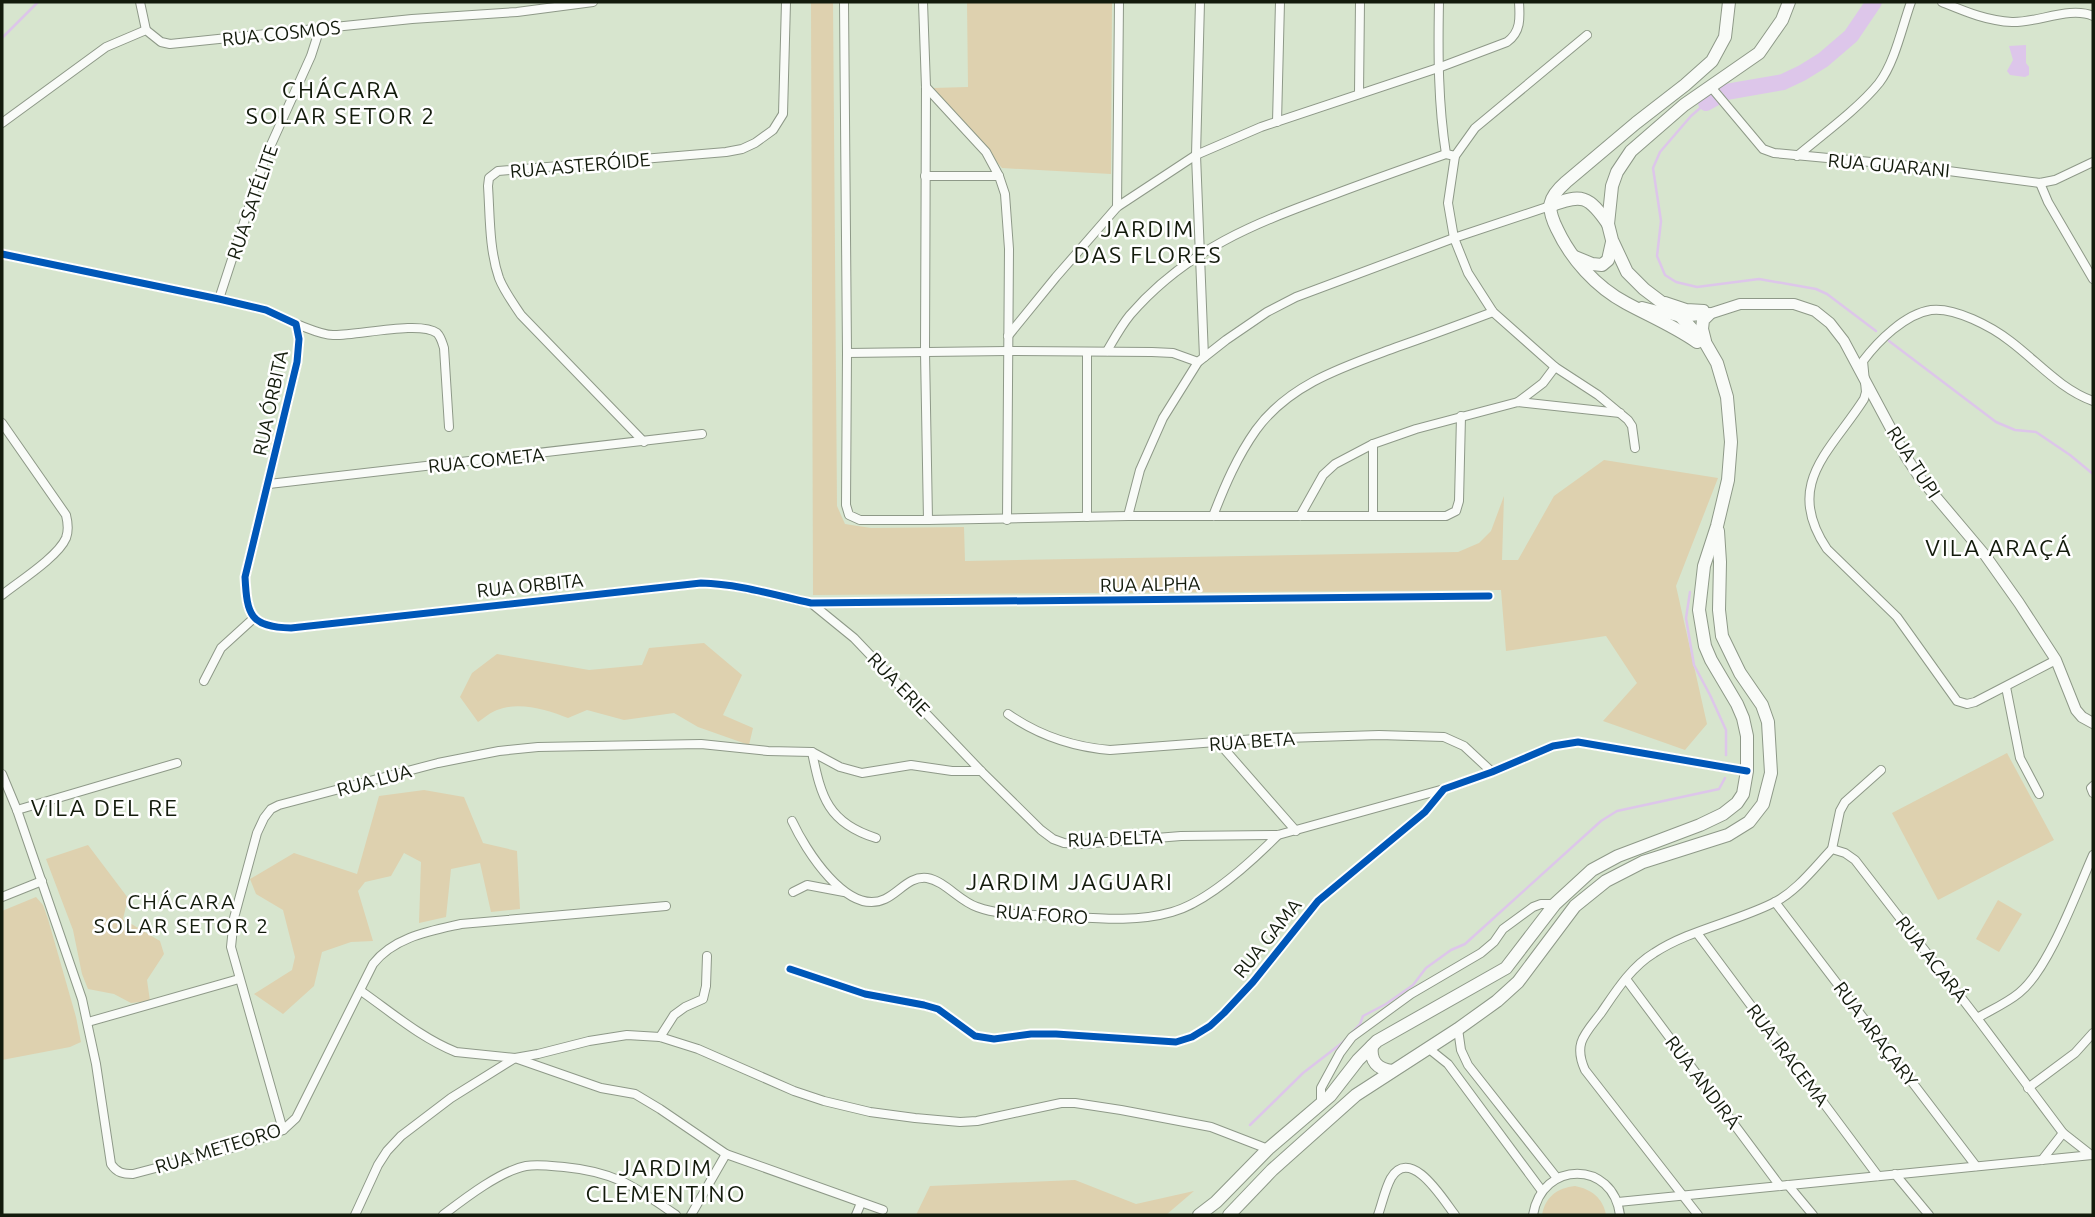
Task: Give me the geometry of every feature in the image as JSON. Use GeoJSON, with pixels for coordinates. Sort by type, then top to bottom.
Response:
{"type":"FeatureCollection","features":[{"type":"Feature","properties":{"kind":"main road"},"geometry":{"type":"LineString","coordinates":[[1708,347],[1624,302],[1588,274],[1572,255],[1554,223],[1550,200],[1555,192],[1700,73],[1719,51],[1726,37],[1729,2]]}},
{"type":"Feature","properties":{"kind":"main road"},"geometry":{"type":"LineString","coordinates":[[1608,224],[1612,186],[1623,160],[1665,120],[1713,90],[1759,53],[1782,20],[1789,2]]}},
{"type":"Feature","properties":{"kind":"main road"},"geometry":{"type":"LineString","coordinates":[[1655,108],[1665,120]]}},
{"type":"Feature","properties":{"kind":"main road"},"geometry":{"type":"LineString","coordinates":[[1550,206],[1574,198],[1584,199],[1598,209],[1608,224],[1612,240],[1627,272],[1644,289],[1681,317],[1708,347]]}},
{"type":"Feature","properties":{"kind":"main road"},"geometry":{"type":"LineString","coordinates":[[1572,255],[1592,264],[1602,265],[1608,260],[1612,240]]}},
{"type":"Feature","properties":{"kind":"main road"},"geometry":{"type":"LineString","coordinates":[[1199,1215],[1216,1202],[1268,1149],[1321,1105],[1371,1046],[1510,964],[1555,904],[1592,870],[1618,856],[1723,814],[1737,803],[1743,794],[1747,771],[1747,736],[1743,718],[1705,646],[1699,610],[1704,566],[1728,480],[1731,442],[1727,397],[1717,363],[1702,329],[1703,320],[1709,314]]}},
{"type":"Feature","properties":{"kind":"main road"},"geometry":{"type":"LineString","coordinates":[[1216,1202],[1229,1215],[1272,1170],[1356,1095],[1497,1001],[1518,982],[1575,906],[1606,881],[1643,862],[1728,835],[1749,822],[1763,804],[1771,773],[1768,722],[1762,705],[1740,673],[1722,636],[1717,526]]}},
{"type":"Feature","properties":{"kind":"main road"},"geometry":{"type":"LineString","coordinates":[[1747,736],[1757,729],[1769,734]]}},
{"type":"Feature","properties":{"kind":"main road"},"geometry":{"type":"LineString","coordinates":[[1743,794],[1747,805],[1756,807],[1763,804]]}},
{"type":"Feature","properties":{"kind":"main road"},"geometry":{"type":"LineString","coordinates":[[1483,982],[1494,987],[1497,1001]]}},
{"type":"Feature","properties":{"kind":"main road"},"geometry":{"type":"LineString","coordinates":[[1371,1046],[1373,1061],[1381,1069],[1392,1071]]}},
{"type":"Feature","properties":{"kind":"street"},"geometry":{"type":"LineString","coordinates":[[2,123],[106,47],[146,30],[140,2]]}},
{"type":"Feature","properties":{"kind":"street","name":"RUA COSMOS"},"geometry":{"type":"LineString","coordinates":[[146,30],[161,42],[170,44],[412,19],[517,12],[593,2]]}},
{"type":"Feature","properties":{"kind":"street","name":"RUA ASTERÓIDE"},"geometry":{"type":"LineString","coordinates":[[645,442],[510,300],[496,266],[489,178],[498,171],[726,152],[755,143],[773,130],[783,114],[786,2]]}},
{"type":"Feature","properties":{"kind":"street"},"geometry":{"type":"LineString","coordinates":[[844,2],[849,514],[860,520],[1007,520],[1128,516],[1446,516],[1455,511],[1459,501],[1461,416]]}},
{"type":"Feature","properties":{"kind":"street"},"geometry":{"type":"LineString","coordinates":[[923,2],[926,87],[925,352],[928,520]]}},
{"type":"Feature","properties":{"kind":"street"},"geometry":{"type":"LineString","coordinates":[[1117,207],[1119,2]]}},
{"type":"Feature","properties":{"kind":"street"},"geometry":{"type":"LineString","coordinates":[[1200,2],[1196,155],[1201,254],[1201,359]]}},
{"type":"Feature","properties":{"kind":"street"},"geometry":{"type":"LineString","coordinates":[[1277,122],[1280,2]]}},
{"type":"Feature","properties":{"kind":"street"},"geometry":{"type":"LineString","coordinates":[[1359,93],[1360,2]]}},
{"type":"Feature","properties":{"kind":"street"},"geometry":{"type":"LineString","coordinates":[[1439,2],[1438,68],[1451,155],[1448,203],[1454,238],[1468,273],[1493,312],[1555,367],[1598,395],[1632,423],[1635,448]]}},
{"type":"Feature","properties":{"kind":"street"},"geometry":{"type":"LineString","coordinates":[[1008,336],[1117,207],[1196,155],[1238,136],[1507,42],[1514,37],[1519,27],[1519,2]]}},
{"type":"Feature","properties":{"kind":"street"},"geometry":{"type":"LineString","coordinates":[[1797,156],[1880,82],[1895,50],[1911,2]]}},
{"type":"Feature","properties":{"kind":"street"},"geometry":{"type":"LineString","coordinates":[[1942,2],[1987,18],[2009,22],[2070,13],[2084,12],[2093,16]]}},
{"type":"Feature","properties":{"kind":"street","name":"RUA SATÉLITE"},"geometry":{"type":"LineString","coordinates":[[219,299],[265,158],[311,56],[320,28]]}},
{"type":"Feature","properties":{"kind":"street"},"geometry":{"type":"LineString","coordinates":[[1107,351],[1128,317],[1170,276],[1201,254],[1251,226],[1451,155],[1475,128],[1587,35]]}},
{"type":"Feature","properties":{"kind":"street"},"geometry":{"type":"LineString","coordinates":[[926,87],[986,152],[1005,194],[1009,249],[1007,520]]}},
{"type":"Feature","properties":{"kind":"street","name":"RUA GUARANI"},"geometry":{"type":"LineString","coordinates":[[1713,90],[1763,149],[1797,156],[1903,165],[2040,183],[2055,180],[2093,162]]}},
{"type":"Feature","properties":{"kind":"street"},"geometry":{"type":"LineString","coordinates":[[925,176],[999,176]]}},
{"type":"Feature","properties":{"kind":"street"},"geometry":{"type":"LineString","coordinates":[[2040,183],[2048,202],[2093,279]]}},
{"type":"Feature","properties":{"kind":"street"},"geometry":{"type":"LineString","coordinates":[[1128,516],[1140,470],[1163,418],[1201,359],[1247,325],[1296,297],[1454,238],[1550,206]]}},
{"type":"Feature","properties":{"kind":"street"},"geometry":{"type":"LineString","coordinates":[[2,254],[266,310],[323,335],[398,328],[420,328],[436,333],[444,348],[449,426]]}},
{"type":"Feature","properties":{"kind":"street"},"geometry":{"type":"LineString","coordinates":[[1662,301],[1686,309],[1724,308]]}},
{"type":"Feature","properties":{"kind":"street"},"geometry":{"type":"LineString","coordinates":[[1624,302],[1681,317]]}},
{"type":"Feature","properties":{"kind":"street","name":"RUA TUPI"},"geometry":{"type":"LineString","coordinates":[[1681,317],[1709,314],[1740,304],[1772,303],[1794,304],[1815,312],[1830,323],[1844,341],[1906,457],[1920,478],[1985,555],[2019,603],[2056,660],[2076,710],[2093,723]]}},
{"type":"Feature","properties":{"kind":"street"},"geometry":{"type":"LineString","coordinates":[[2056,660],[1975,702],[1967,704],[1957,701],[1897,617],[1834,556],[1821,538],[1810,504],[1810,485],[1814,471],[1864,399],[1866,392],[1863,361],[1900,324],[1931,310],[1984,324],[2011,342],[2052,377],[2093,401]]}},
{"type":"Feature","properties":{"kind":"street"},"geometry":{"type":"LineString","coordinates":[[1213,516],[1234,466],[1257,429],[1268,416],[1305,385],[1350,364],[1493,312]]}},
{"type":"Feature","properties":{"kind":"street","name":"RUA ÓRBITA"},"geometry":{"type":"LineString","coordinates":[[254,618],[246,602],[245,577],[297,362],[299,339],[296,324]]}},
{"type":"Feature","properties":{"kind":"street"},"geometry":{"type":"LineString","coordinates":[[847,353],[1107,351],[1173,353],[1201,359]]}},
{"type":"Feature","properties":{"kind":"street"},"geometry":{"type":"LineString","coordinates":[[1087,352],[1087,517]]}},
{"type":"Feature","properties":{"kind":"street"},"geometry":{"type":"LineString","coordinates":[[1518,402],[1543,383],[1555,367]]}},
{"type":"Feature","properties":{"kind":"street"},"geometry":{"type":"LineString","coordinates":[[1300,516],[1322,475],[1335,464],[1373,444],[1416,429],[1518,402],[1620,413]]}},
{"type":"Feature","properties":{"kind":"street"},"geometry":{"type":"LineString","coordinates":[[2,423],[66,515],[68,527],[61,546],[38,568],[2,595]]}},
{"type":"Feature","properties":{"kind":"street","name":"RUA COMETA"},"geometry":{"type":"LineString","coordinates":[[269,484],[702,434]]}},
{"type":"Feature","properties":{"kind":"street"},"geometry":{"type":"LineString","coordinates":[[1373,444],[1373,516]]}},
{"type":"Feature","properties":{"kind":"street","name":"RUA ORBITA"},"geometry":{"type":"LineString","coordinates":[[254,618],[273,628],[291,628],[701,583],[736,586],[811,603]]}},
{"type":"Feature","properties":{"kind":"street","name":"RUA ALPHA"},"geometry":{"type":"LineString","coordinates":[[811,603],[1489,596]]}},
{"type":"Feature","properties":{"kind":"street","name":"RUA ERIE"},"geometry":{"type":"LineString","coordinates":[[811,603],[836,621],[861,645],[981,771]]}},
{"type":"Feature","properties":{"kind":"street"},"geometry":{"type":"LineString","coordinates":[[204,681],[221,648],[254,618]]}},
{"type":"Feature","properties":{"kind":"street"},"geometry":{"type":"LineString","coordinates":[[2006,687],[2020,758],[2039,794]]}},
{"type":"Feature","properties":{"kind":"street","name":"RUA BETA"},"geometry":{"type":"LineString","coordinates":[[1008,714],[1024,725],[1058,739],[1088,748],[1123,750],[1256,739],[1444,737],[1464,746],[1492,772]]}},
{"type":"Feature","properties":{"kind":"street"},"geometry":{"type":"LineString","coordinates":[[1444,789],[1553,746],[1578,742],[1747,771]]}},
{"type":"Feature","properties":{"kind":"street","name":"RUA LUA"},"geometry":{"type":"LineString","coordinates":[[284,1130],[231,947],[234,918],[257,832],[271,809],[438,763],[499,751],[538,747],[608,747],[668,743],[812,752]]}},
{"type":"Feature","properties":{"kind":"street"},"geometry":{"type":"LineString","coordinates":[[1219,743],[1296,831]]}},
{"type":"Feature","properties":{"kind":"street"},"geometry":{"type":"LineString","coordinates":[[812,752],[853,772],[872,772],[911,765],[952,771],[981,771]]}},
{"type":"Feature","properties":{"kind":"street"},"geometry":{"type":"LineString","coordinates":[[812,752],[824,799],[832,811],[848,826],[876,838]]}},
{"type":"Feature","properties":{"kind":"street"},"geometry":{"type":"LineString","coordinates":[[17,810],[177,763]]}},
{"type":"Feature","properties":{"kind":"street"},"geometry":{"type":"LineString","coordinates":[[1698,1215],[1585,1070],[1579,1048],[1583,1037],[1626,978],[1654,953],[1775,902],[1794,888],[1832,849],[1840,811],[1845,802],[1881,770]]}},
{"type":"Feature","properties":{"kind":"street","name":"RUA DELTA"},"geometry":{"type":"LineString","coordinates":[[981,771],[1053,839],[1082,844],[1181,836],[1278,835],[1444,789]]}},
{"type":"Feature","properties":{"kind":"street","name":"RUA METEORO"},"geometry":{"type":"LineString","coordinates":[[2,774],[75,978],[96,1064],[111,1164],[118,1172],[132,1174],[284,1130],[296,1118],[373,964],[389,948],[433,931],[461,925],[502,919],[666,906]]}},
{"type":"Feature","properties":{"kind":"street"},"geometry":{"type":"LineString","coordinates":[[2093,786],[2093,793]]}},
{"type":"Feature","properties":{"kind":"street","name":"RUA GAMA"},"geometry":{"type":"LineString","coordinates":[[790,969],[864,994],[938,1009],[975,1036],[994,1039],[1056,1034],[1176,1042],[1192,1037],[1224,1013],[1253,982],[1318,901],[1426,812],[1444,789]]}},
{"type":"Feature","properties":{"kind":"street","name":"RUA FORO"},"geometry":{"type":"LineString","coordinates":[[792,821],[802,841],[832,880],[866,902],[877,902],[909,882],[924,878],[934,881],[961,900],[991,911],[1083,918],[1131,919],[1186,907],[1207,895],[1245,866],[1278,835]]}},
{"type":"Feature","properties":{"kind":"street","name":"RUA ACARÁ"},"geometry":{"type":"LineString","coordinates":[[1832,849],[1855,860],[2063,1133],[2092,1155]]}},
{"type":"Feature","properties":{"kind":"street"},"geometry":{"type":"LineString","coordinates":[[1977,1018],[2019,993],[2029,983],[2058,935],[2093,855]]}},
{"type":"Feature","properties":{"kind":"street"},"geometry":{"type":"LineString","coordinates":[[2,897],[42,881]]}},
{"type":"Feature","properties":{"kind":"street"},"geometry":{"type":"LineString","coordinates":[[793,891],[801,886],[811,885],[847,892]]}},
{"type":"Feature","properties":{"kind":"street","name":"RUA ARAÇARY"},"geometry":{"type":"LineString","coordinates":[[1775,902],[1976,1166]]}},
{"type":"Feature","properties":{"kind":"street"},"geometry":{"type":"LineString","coordinates":[[1321,1105],[1321,1088],[1352,1037],[1411,994],[1481,953],[1494,942],[1503,929],[1533,907],[1555,904]]}},
{"type":"Feature","properties":{"kind":"street","name":"RUA IRACEMA"},"geometry":{"type":"LineString","coordinates":[[1698,933],[1878,1176]]}},
{"type":"Feature","properties":{"kind":"street"},"geometry":{"type":"LineString","coordinates":[[660,1037],[674,1015],[703,999],[707,956]]}},
{"type":"Feature","properties":{"kind":"street","name":"RUA ANDIRÁ"},"geometry":{"type":"LineString","coordinates":[[1626,978],[1784,1186],[1813,1215]]}},
{"type":"Feature","properties":{"kind":"street"},"geometry":{"type":"LineString","coordinates":[[88,1023],[239,979]]}},
{"type":"Feature","properties":{"kind":"street"},"geometry":{"type":"LineString","coordinates":[[361,991],[419,1032],[456,1052],[515,1058],[601,1087],[635,1094],[726,1154],[883,1210]]}},
{"type":"Feature","properties":{"kind":"street"},"geometry":{"type":"LineString","coordinates":[[1458,1029],[1461,1051],[1468,1065],[1557,1178]]}},
{"type":"Feature","properties":{"kind":"street"},"geometry":{"type":"LineString","coordinates":[[2028,1088],[2074,1053],[2093,1033]]}},
{"type":"Feature","properties":{"kind":"street"},"geometry":{"type":"LineString","coordinates":[[355,1215],[387,1151],[401,1136],[451,1098],[515,1058],[627,1035],[660,1037],[698,1049],[794,1091],[870,1112],[960,1122],[977,1121],[1061,1103],[1075,1103],[1210,1127],[1268,1149]]}},
{"type":"Feature","properties":{"kind":"street"},"geometry":{"type":"LineString","coordinates":[[1428,1048],[1448,1064],[1542,1191]]}},
{"type":"Feature","properties":{"kind":"street"},"geometry":{"type":"LineString","coordinates":[[2042,1160],[2063,1133]]}},
{"type":"Feature","properties":{"kind":"street"},"geometry":{"type":"LineString","coordinates":[[691,1215],[726,1154]]}},
{"type":"Feature","properties":{"kind":"street","name":"RUA ACARÁ"},"geometry":{"type":"LineString","coordinates":[[1618,1202],[2092,1155]]}},
{"type":"Feature","properties":{"kind":"street"},"geometry":{"type":"LineString","coordinates":[[443,1215],[481,1187],[510,1172],[526,1166],[538,1166],[579,1168],[608,1174],[632,1185],[676,1215]]}},
{"type":"Feature","properties":{"kind":"street"},"geometry":{"type":"LineString","coordinates":[[1378,1215],[1391,1178],[1396,1172],[1413,1169],[1423,1173],[1455,1215]]}},
{"type":"Feature","properties":{"kind":"street"},"geometry":{"type":"LineString","coordinates":[[1533,1215],[1535,1202],[1542,1191],[1557,1178],[1569,1174],[1593,1177],[1603,1183],[1612,1191],[1618,1202],[1620,1215]]}},
{"type":"Feature","properties":{"kind":"street"},"geometry":{"type":"LineString","coordinates":[[1895,1174],[1929,1215]]}},
{"type":"Feature","properties":{"kind":"street"},"geometry":{"type":"LineString","coordinates":[[856,1215],[861,1203]]}},
{"type":"Feature","properties":{"kind":"shaded area"},"geometry":{"type":"Polygon","coordinates":[[[811,2],[833,2],[837,506],[845,524],[871,528],[964,527],[965,561],[1458,552],[1479,543],[1491,531],[1504,496],[1502,560],[1518,560],[1554,496],[1604,460],[1718,478],[1676,586],[1707,724],[1685,750],[1603,721],[1637,683],[1606,636],[1506,651],[1501,590],[813,595],[811,2]]]}},
{"type":"Feature","properties":{"kind":"shaded area"},"geometry":{"type":"Polygon","coordinates":[[[967,2],[1112,2],[1111,174],[1002,168],[933,88],[968,87],[967,2]]]}},
{"type":"Feature","properties":{"kind":"shaded area"},"geometry":{"type":"Polygon","coordinates":[[[2026,45],[2029,75],[2010,75],[2007,71],[2013,60],[2009,46],[2026,45]]]}},
{"type":"Feature","properties":{"kind":"shaded area"},"geometry":{"type":"Polygon","coordinates":[[[704,643],[742,675],[723,715],[753,728],[749,745],[698,727],[674,713],[624,720],[587,710],[568,718],[543,710],[515,706],[495,711],[478,722],[460,697],[472,673],[497,654],[589,670],[642,665],[649,648],[704,643]]]}},
{"type":"Feature","properties":{"kind":"shaded area"},"geometry":{"type":"Polygon","coordinates":[[[2007,753],[2054,840],[1938,900],[1892,813],[2007,753]]]}},
{"type":"Feature","properties":{"kind":"shaded area"},"geometry":{"type":"Polygon","coordinates":[[[424,790],[464,797],[483,843],[517,851],[520,909],[491,912],[480,863],[451,869],[446,917],[419,923],[421,862],[404,853],[391,876],[365,882],[358,891],[373,941],[351,942],[322,952],[314,986],[283,1014],[254,994],[292,970],[295,957],[283,910],[256,894],[250,879],[294,853],[357,874],[379,796],[424,790]]]}},
{"type":"Feature","properties":{"kind":"shaded area"},"geometry":{"type":"Polygon","coordinates":[[[88,845],[128,898],[123,919],[160,941],[164,954],[147,980],[150,1001],[131,1003],[114,994],[88,989],[82,974],[73,930],[46,859],[88,845]]]}},
{"type":"Feature","properties":{"kind":"shaded area"},"geometry":{"type":"Polygon","coordinates":[[[36,897],[43,905],[48,919],[81,1042],[70,1047],[2,1060],[2,911],[36,897]]]}},
{"type":"Feature","properties":{"kind":"shaded area"},"geometry":{"type":"Polygon","coordinates":[[[1998,900],[2022,914],[1999,952],[1976,939],[1998,900]]]}},
{"type":"Feature","properties":{"kind":"shaded area"},"geometry":{"type":"Polygon","coordinates":[[[1075,1180],[1136,1204],[1194,1191],[1166,1215],[916,1215],[930,1186],[1075,1180]]]}},
{"type":"Feature","properties":{"kind":"shaded area"},"geometry":{"type":"Polygon","coordinates":[[[1575,1186],[1595,1195],[1606,1215],[1542,1215],[1553,1194],[1575,1186]]]}},
{"type":"Feature","properties":{"kind":"waterway"},"geometry":{"type":"LineString","coordinates":[[2,38],[38,2]]}},
{"type":"Feature","properties":{"kind":"waterway"},"geometry":{"type":"LineString","coordinates":[[1706,103],[1726,92],[1783,82],[1802,73],[1823,60],[1851,36],[1874,2]]}},
{"type":"Feature","properties":{"kind":"waterway"},"geometry":{"type":"LineString","coordinates":[[1706,103],[1660,152],[1653,168],[1661,221],[1657,256],[1665,275],[1676,282],[1697,287],[1759,279],[1816,289],[1827,294],[1876,331]]}},
{"type":"Feature","properties":{"kind":"waterway"},"geometry":{"type":"LineString","coordinates":[[1889,341],[1996,422],[2015,430],[2036,432],[2093,474]]}},
{"type":"Feature","properties":{"kind":"waterway"},"geometry":{"type":"LineString","coordinates":[[1690,592],[1686,618],[1694,665],[1726,730],[1726,755]]}},
{"type":"Feature","properties":{"kind":"waterway"},"geometry":{"type":"LineString","coordinates":[[1250,1125],[1303,1073],[1342,1043],[1360,1024],[1363,1016],[1413,985],[1426,968],[1451,950],[1465,944],[1601,821],[1617,811],[1719,789],[1725,778]]}},
{"type":"Feature","properties":{"kind":"cycle path"},"geometry":{"type":"LineString","coordinates":[[2,254],[266,310],[296,324],[299,339],[297,362],[245,577],[250,610],[253,616],[267,625],[291,628],[701,583],[743,588],[811,603],[1489,596]]}},
{"type":"Feature","properties":{"kind":"cycle path"},"geometry":{"type":"LineString","coordinates":[[790,969],[865,994],[938,1009],[975,1036],[994,1039],[1056,1034],[1176,1042],[1192,1037],[1224,1013],[1253,982],[1318,901],[1425,812],[1444,789],[1553,746],[1578,742],[1747,771]]}},
{"type":"Feature","properties":{"kind":"district","name":"CHÁCARA SOLAR SETOR 2"},"geometry":{"type":"Point","coordinates":[341,103]}},
{"type":"Feature","properties":{"kind":"district","name":"JARDIM DAS FLORES"},"geometry":{"type":"Point","coordinates":[1148,242]}},
{"type":"Feature","properties":{"kind":"district","name":"VILA ARAÇÁ"},"geometry":{"type":"Point","coordinates":[1999,548]}},
{"type":"Feature","properties":{"kind":"district","name":"VILA DEL RE"},"geometry":{"type":"Point","coordinates":[105,808]}},
{"type":"Feature","properties":{"kind":"district","name":"JARDIM JAGUARI"},"geometry":{"type":"Point","coordinates":[1070,882]}},
{"type":"Feature","properties":{"kind":"district","name":"CHÁCARA SOLAR SETOR 2"},"geometry":{"type":"Point","coordinates":[182,914]}},
{"type":"Feature","properties":{"kind":"district","name":"JARDIM CLEMENTINO"},"geometry":{"type":"Point","coordinates":[666,1181]}}]}
